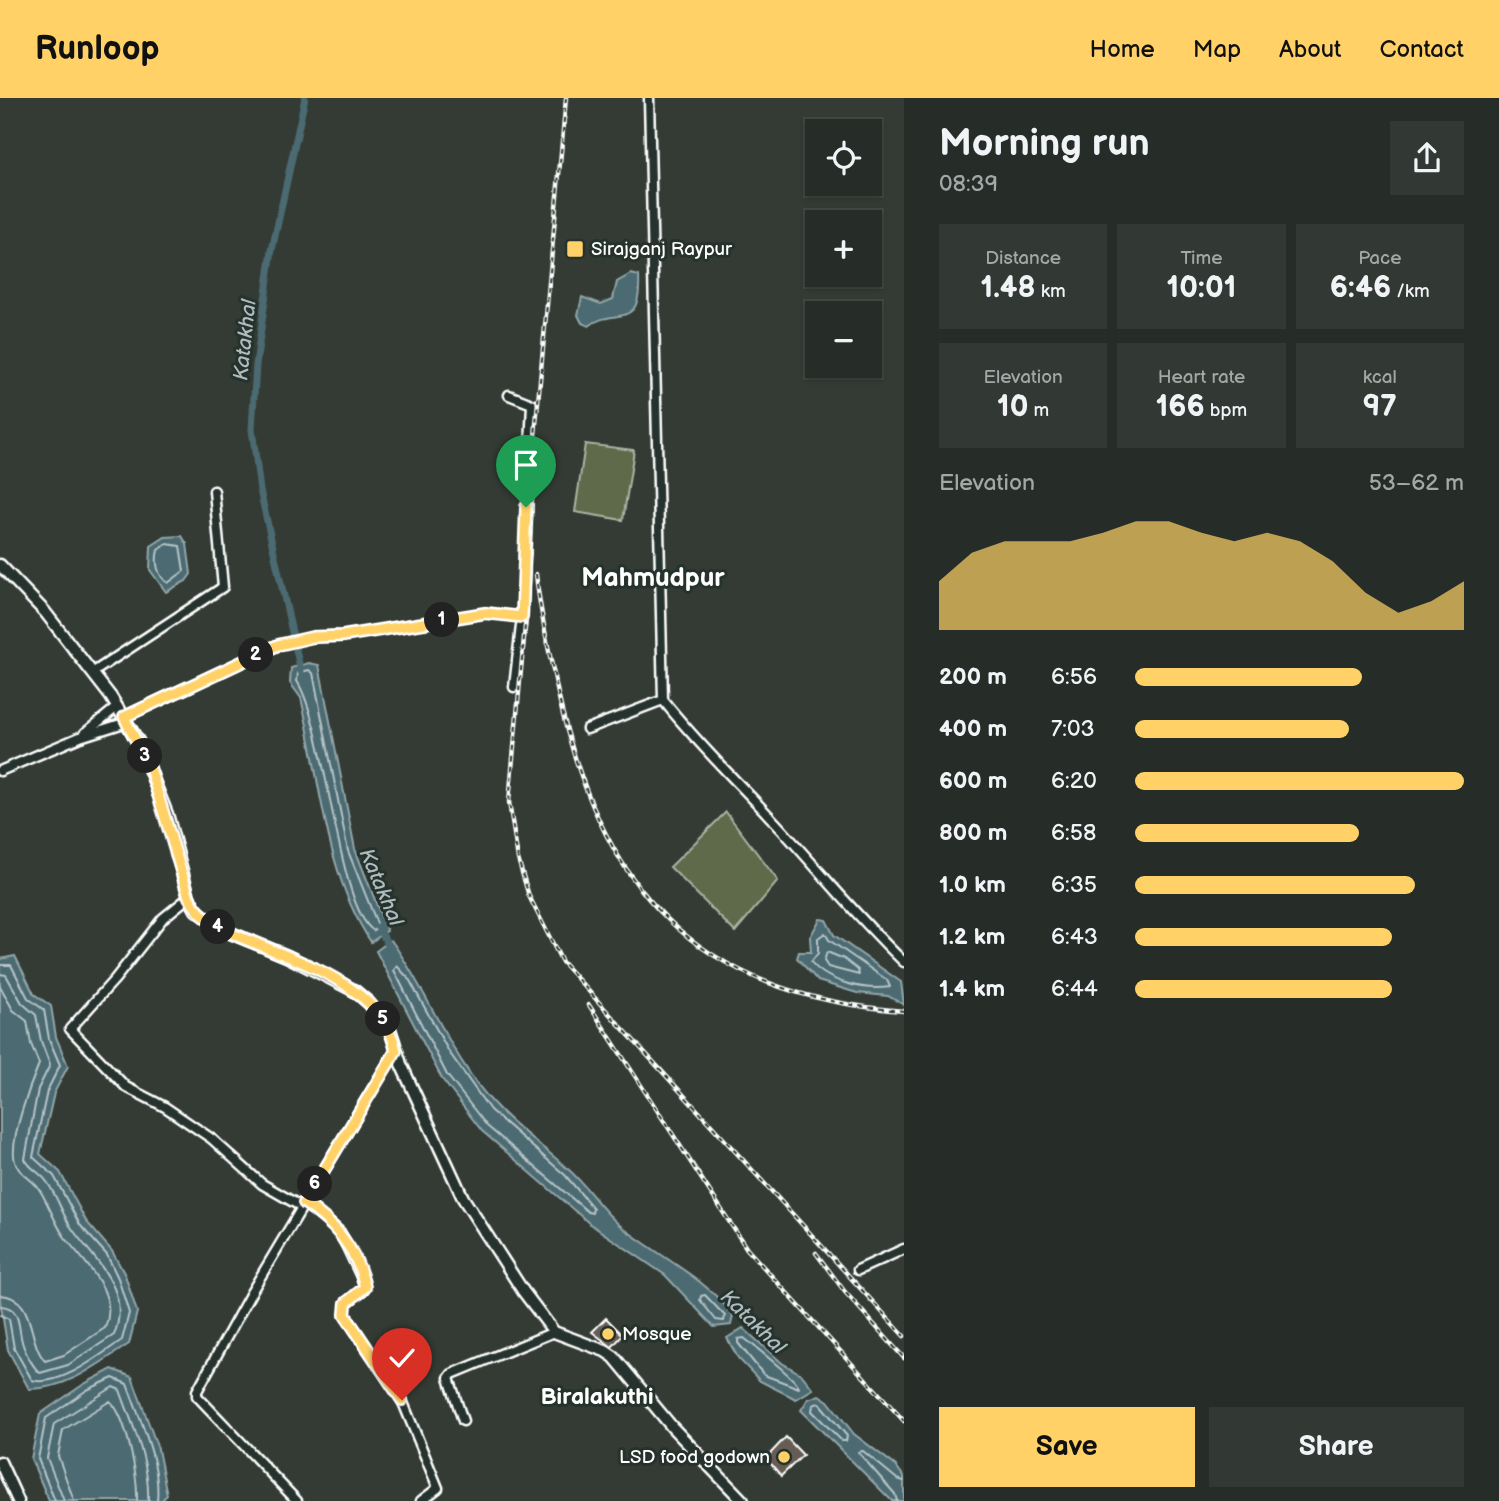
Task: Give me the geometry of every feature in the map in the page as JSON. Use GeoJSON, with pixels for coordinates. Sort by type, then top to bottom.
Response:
{"type":"FeatureCollection","features":[{"type":"Feature","properties":{"kind":"main road"},"geometry":{"type":"LineString","coordinates":[[0,565],[45,612],[126,719],[150,768],[189,897],[204,919],[221,929],[287,956],[355,991],[390,1029],[396,1051],[463,1198],[523,1292],[554,1332],[614,1357],[672,1427],[743,1501]]}},
{"type":"Feature","properties":{"kind":"main road"},"geometry":{"type":"LineString","coordinates":[[0,1462],[18,1501]]}},
{"type":"Feature","properties":{"kind":"street"},"geometry":{"type":"LineString","coordinates":[[649,98],[663,700],[689,733],[783,831],[872,932],[904,962]]}},
{"type":"Feature","properties":{"kind":"street"},"geometry":{"type":"LineString","coordinates":[[509,395],[531,404],[522,617],[514,687]]}},
{"type":"Feature","properties":{"kind":"street"},"geometry":{"type":"LineString","coordinates":[[92,673],[223,587],[214,491]]}},
{"type":"Feature","properties":{"kind":"street"},"geometry":{"type":"LineString","coordinates":[[0,771],[126,719],[278,645],[313,637],[343,636],[494,612],[522,617]]}},
{"type":"Feature","properties":{"kind":"street"},"geometry":{"type":"LineString","coordinates":[[587,729],[663,700]]}},
{"type":"Feature","properties":{"kind":"street"},"geometry":{"type":"LineString","coordinates":[[80,737],[117,707]]}},
{"type":"Feature","properties":{"kind":"street"},"geometry":{"type":"LineString","coordinates":[[189,897],[163,918],[115,979],[70,1029],[126,1087],[165,1107],[212,1139],[262,1184],[303,1205],[340,1232],[364,1283],[363,1290],[346,1303],[345,1315],[402,1400],[438,1488],[421,1501]]}},
{"type":"Feature","properties":{"kind":"street"},"geometry":{"type":"LineString","coordinates":[[297,1501],[197,1396],[252,1290],[396,1051]]}},
{"type":"Feature","properties":{"kind":"street"},"geometry":{"type":"LineString","coordinates":[[858,1270],[904,1249]]}},
{"type":"Feature","properties":{"kind":"street"},"geometry":{"type":"LineString","coordinates":[[463,1421],[449,1378],[452,1374],[554,1332]]}},
{"type":"Feature","properties":{"kind":"green space"},"geometry":{"type":"Polygon","coordinates":[[[585,444],[634,450],[623,520],[575,512],[585,444]]]}},
{"type":"Feature","properties":{"kind":"green space"},"geometry":{"type":"Polygon","coordinates":[[[726,812],[778,881],[735,932],[670,867],[726,812]]]}},
{"type":"Feature","properties":{"kind":"water"},"geometry":{"type":"Polygon","coordinates":[[[631,274],[639,276],[639,294],[631,312],[598,320],[589,326],[582,323],[578,315],[582,297],[601,304],[613,299],[617,282],[631,274]]]}},
{"type":"Feature","properties":{"kind":"water"},"geometry":{"type":"Polygon","coordinates":[[[182,536],[187,544],[191,574],[186,581],[166,592],[150,570],[151,546],[165,537],[182,536]]]}},
{"type":"Feature","properties":{"kind":"water"},"geometry":{"type":"Polygon","coordinates":[[[309,663],[319,665],[355,849],[387,931],[371,942],[343,886],[326,824],[301,698],[290,683],[291,668],[309,663]]]}},
{"type":"Feature","properties":{"kind":"water"},"geometry":{"type":"Polygon","coordinates":[[[820,919],[826,920],[834,935],[901,982],[904,1005],[888,996],[857,993],[818,981],[797,958],[799,952],[811,952],[810,937],[820,919]]]}},
{"type":"Feature","properties":{"kind":"water"},"geometry":{"type":"Polygon","coordinates":[[[391,940],[480,1088],[513,1123],[575,1176],[614,1221],[721,1301],[733,1315],[731,1325],[714,1327],[665,1275],[590,1224],[482,1131],[442,1079],[376,951],[391,940]]]}},
{"type":"Feature","properties":{"kind":"water"},"geometry":{"type":"Polygon","coordinates":[[[15,956],[34,994],[51,1006],[56,1037],[68,1066],[54,1093],[40,1154],[60,1172],[86,1221],[112,1251],[125,1275],[137,1312],[129,1344],[70,1380],[29,1389],[8,1350],[0,1300],[0,959],[15,956]]]}},
{"type":"Feature","properties":{"kind":"water"},"geometry":{"type":"Polygon","coordinates":[[[743,1328],[782,1363],[801,1374],[813,1389],[796,1399],[760,1381],[738,1358],[727,1338],[743,1328]]]}},
{"type":"Feature","properties":{"kind":"water"},"geometry":{"type":"Polygon","coordinates":[[[112,1369],[132,1377],[158,1449],[167,1495],[161,1501],[49,1501],[31,1459],[40,1414],[84,1384],[112,1369]]]}},
{"type":"Feature","properties":{"kind":"water"},"geometry":{"type":"Polygon","coordinates":[[[819,1395],[828,1401],[854,1434],[896,1466],[904,1477],[904,1501],[892,1501],[801,1410],[808,1399],[819,1395]]]}},
{"type":"Feature","properties":{"kind":"building","name":"Mosque"},"geometry":{"type":"Polygon","coordinates":[[[606,1318],[623,1335],[612,1347],[592,1332],[606,1318]]]}},
{"type":"Feature","properties":{"kind":"building","name":"LSD food godown"},"geometry":{"type":"Polygon","coordinates":[[[786,1437],[803,1455],[781,1476],[766,1458],[786,1437]]]}},
{"type":"Feature","properties":{"kind":"waterway","name":"Katakhal"},"geometry":{"type":"LineString","coordinates":[[301,672],[260,490],[252,429],[256,365],[272,250],[305,98]]}},
{"type":"Feature","properties":{"kind":"waterway","name":"Katakhal"},"geometry":{"type":"LineString","coordinates":[[378,927],[391,950]]}},
{"type":"Feature","properties":{"kind":"railway"},"geometry":{"type":"LineString","coordinates":[[566,98],[535,435],[527,604],[509,802],[518,859],[529,896],[562,962],[904,1336]]}},
{"type":"Feature","properties":{"kind":"railway"},"geometry":{"type":"LineString","coordinates":[[536,574],[557,689],[576,760],[600,821],[630,875],[667,919],[713,955],[767,982],[830,1001],[904,1011]]}},
{"type":"Feature","properties":{"kind":"railway"},"geometry":{"type":"LineString","coordinates":[[589,1005],[747,1249],[904,1421]]}},
{"type":"Feature","properties":{"kind":"railway"},"geometry":{"type":"LineString","coordinates":[[816,1253],[845,1292],[904,1358]]}},
{"type":"Feature","properties":{"kind":"place","name":"Sirajganj Raypur"},"geometry":{"type":"Point","coordinates":[575,249]}},
{"type":"Feature","properties":{"kind":"place","name":"Mosque"},"geometry":{"type":"Point","coordinates":[608,1334]}},
{"type":"Feature","properties":{"kind":"place","name":"LSD food godown"},"geometry":{"type":"Point","coordinates":[784,1457]}},
{"type":"Feature","properties":{"kind":"district","name":"Mahmudpur"},"geometry":{"type":"Point","coordinates":[653,578]}},
{"type":"Feature","properties":{"kind":"district","name":"Biralakuthi"},"geometry":{"type":"Point","coordinates":[597,1397]}},
{"type":"Feature","properties":{"kind":"route"},"geometry":{"type":"LineString","coordinates":[[402,1400],[390,1378],[345,1315],[348,1300],[365,1287],[351,1251],[340,1232],[304,1203],[396,1051],[390,1029],[369,1003],[355,991],[287,956],[221,929],[204,919],[196,910],[189,897],[167,814],[150,768],[124,717],[278,645],[313,637],[343,636],[485,613],[502,612],[522,617],[526,507]]}}]}
